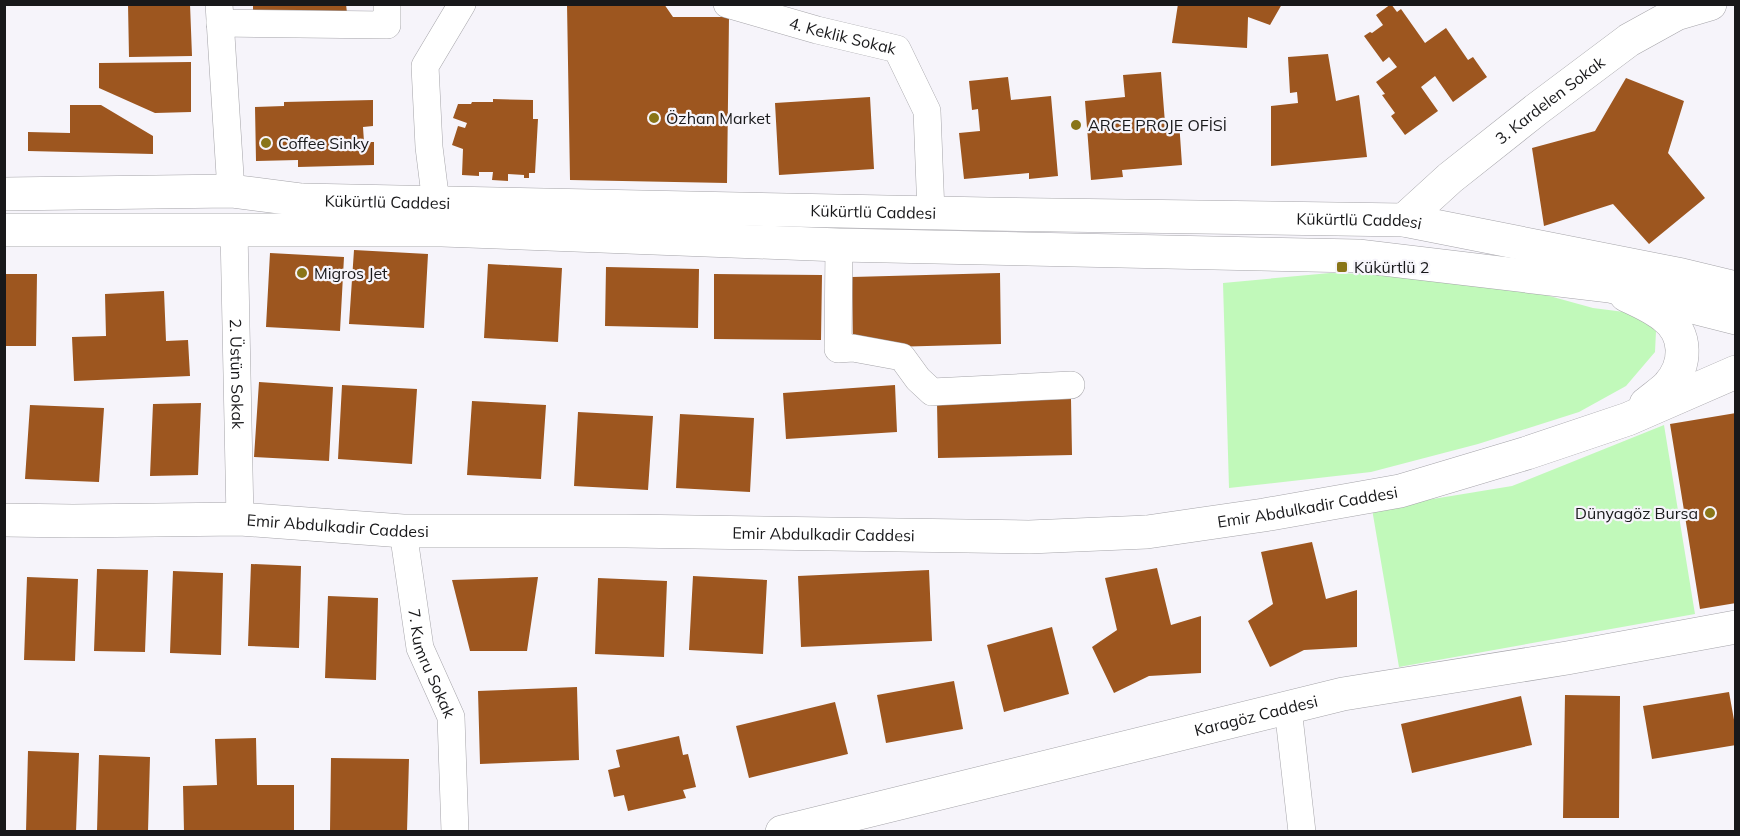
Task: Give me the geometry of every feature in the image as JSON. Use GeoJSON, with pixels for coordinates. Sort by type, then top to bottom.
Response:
{"type":"FeatureCollection","features":[{"type":"Feature","properties":{"kind":"main road","name":"3. Kardelen Sokak"},"geometry":{"type":"LineString","coordinates":[[1404,220],[1450,178],[1629,40],[1676,14],[1710,4]]}},
{"type":"Feature","properties":{"kind":"main road","name":"Kükürtlü Caddesi"},"geometry":{"type":"LineString","coordinates":[[4,194],[231,191],[302,200],[1404,220],[1682,275],[1736,288]]}},
{"type":"Feature","properties":{"kind":"main road","name":"Kükürtlü Caddesi"},"geometry":{"type":"LineString","coordinates":[[4,230],[442,230],[839,245],[1359,256],[1610,286],[1736,318]]}},
{"type":"Feature","properties":{"kind":"main road"},"geometry":{"type":"LineString","coordinates":[[1610,286],[1663,315],[1675,326],[1683,343],[1682,363],[1668,385],[1628,419]]}},
{"type":"Feature","properties":{"kind":"main road","name":"Emir Abdulkadir Caddesi"},"geometry":{"type":"LineString","coordinates":[[4,520],[240,519],[403,531],[627,531],[1029,537],[1147,532],[1400,491],[1527,453],[1628,419],[1736,372]]}},
{"type":"Feature","properties":{"kind":"main road","name":"Karagöz Caddesi"},"geometry":{"type":"LineString","coordinates":[[782,831],[1343,694],[1567,658],[1736,627]]}},
{"type":"Feature","properties":{"kind":"street"},"geometry":{"type":"LineString","coordinates":[[231,191],[220,14],[387,26],[387,4]]}},
{"type":"Feature","properties":{"kind":"street"},"geometry":{"type":"LineString","coordinates":[[436,203],[429,147],[425,66],[462,4]]}},
{"type":"Feature","properties":{"kind":"street","name":"4. Keklik Sokak"},"geometry":{"type":"LineString","coordinates":[[728,4],[897,50],[927,111],[931,213]]}},
{"type":"Feature","properties":{"kind":"street","name":"2. Üstün Sokak"},"geometry":{"type":"LineString","coordinates":[[234,230],[240,519]]}},
{"type":"Feature","properties":{"kind":"street"},"geometry":{"type":"LineString","coordinates":[[839,245],[838,349],[854,348],[902,357],[918,379],[932,392],[1071,385]]}},
{"type":"Feature","properties":{"kind":"street","name":"7. Kumru Sokak"},"geometry":{"type":"LineString","coordinates":[[403,531],[420,648],[451,717],[455,831]]}},
{"type":"Feature","properties":{"kind":"street"},"geometry":{"type":"LineString","coordinates":[[1288,708],[1302,831]]}},
{"type":"Feature","properties":{"kind":"green space"},"geometry":{"type":"Polygon","coordinates":[[[1330,273],[1481,277],[1593,308],[1632,313],[1656,331],[1655,352],[1626,386],[1579,412],[1478,444],[1371,472],[1229,488],[1223,283],[1330,273]]]}},
{"type":"Feature","properties":{"kind":"green space"},"geometry":{"type":"Polygon","coordinates":[[[1664,425],[1695,614],[1399,667],[1372,509],[1512,486],[1664,425]]]}},
{"type":"Feature","properties":{"kind":"building"},"geometry":{"type":"Polygon","coordinates":[[[128,4],[190,4],[192,56],[129,57],[128,4]]]}},
{"type":"Feature","properties":{"kind":"building"},"geometry":{"type":"Polygon","coordinates":[[[253,4],[346,4],[347,13],[253,15],[253,4]]]}},
{"type":"Feature","properties":{"kind":"building"},"geometry":{"type":"Polygon","coordinates":[[[567,4],[664,4],[673,17],[729,17],[727,183],[570,180],[567,4]]]}},
{"type":"Feature","properties":{"kind":"building"},"geometry":{"type":"Polygon","coordinates":[[[1178,4],[1282,4],[1270,25],[1248,17],[1247,48],[1172,43],[1178,4]]]}},
{"type":"Feature","properties":{"kind":"building"},"geometry":{"type":"Polygon","coordinates":[[[1391,4],[1397,12],[1401,9],[1425,43],[1446,28],[1468,60],[1473,57],[1487,77],[1453,102],[1435,76],[1421,87],[1438,111],[1405,135],[1391,116],[1395,113],[1376,82],[1397,67],[1389,57],[1383,62],[1364,36],[1383,25],[1376,15],[1391,4]]]}},
{"type":"Feature","properties":{"kind":"building"},"geometry":{"type":"Polygon","coordinates":[[[1328,54],[1336,101],[1359,95],[1367,157],[1271,166],[1271,106],[1298,103],[1297,92],[1290,93],[1288,57],[1328,54]]]}},
{"type":"Feature","properties":{"kind":"building"},"geometry":{"type":"Polygon","coordinates":[[[191,62],[191,112],[155,113],[99,88],[99,63],[191,62]]]}},
{"type":"Feature","properties":{"kind":"building"},"geometry":{"type":"Polygon","coordinates":[[[1161,72],[1165,123],[1179,121],[1182,165],[1122,170],[1123,177],[1091,180],[1085,101],[1125,97],[1123,75],[1161,72]]]}},
{"type":"Feature","properties":{"kind":"building"},"geometry":{"type":"Polygon","coordinates":[[[1008,77],[1011,100],[1051,96],[1058,176],[1029,179],[1029,173],[964,179],[959,133],[980,131],[978,109],[972,110],[969,81],[1008,77]]]}},
{"type":"Feature","properties":{"kind":"building"},"geometry":{"type":"Polygon","coordinates":[[[1626,78],[1684,101],[1668,153],[1705,198],[1649,244],[1613,204],[1544,226],[1532,148],[1595,131],[1626,78]]]}},
{"type":"Feature","properties":{"kind":"building"},"geometry":{"type":"Polygon","coordinates":[[[870,97],[874,169],[779,175],[775,103],[870,97]]]}},
{"type":"Feature","properties":{"kind":"building"},"geometry":{"type":"Polygon","coordinates":[[[493,99],[533,100],[533,119],[538,119],[535,173],[529,173],[529,178],[524,178],[524,175],[508,174],[508,181],[492,180],[493,172],[479,172],[479,176],[462,175],[463,149],[452,145],[458,126],[465,128],[467,123],[453,118],[458,104],[493,102],[493,99]]]}},
{"type":"Feature","properties":{"kind":"building"},"geometry":{"type":"Polygon","coordinates":[[[373,100],[373,126],[363,127],[364,142],[374,142],[374,165],[298,167],[298,160],[256,161],[255,107],[284,106],[284,102],[373,100]]]}},
{"type":"Feature","properties":{"kind":"building"},"geometry":{"type":"Polygon","coordinates":[[[70,105],[101,105],[153,136],[153,154],[28,151],[28,132],[70,133],[70,105]]]}},
{"type":"Feature","properties":{"kind":"building"},"geometry":{"type":"Polygon","coordinates":[[[354,250],[428,254],[424,328],[349,324],[354,250]]]}},
{"type":"Feature","properties":{"kind":"building"},"geometry":{"type":"Polygon","coordinates":[[[270,253],[344,257],[340,331],[266,327],[270,253]]]}},
{"type":"Feature","properties":{"kind":"building"},"geometry":{"type":"Polygon","coordinates":[[[488,264],[562,268],[558,342],[484,338],[488,264]]]}},
{"type":"Feature","properties":{"kind":"building"},"geometry":{"type":"Polygon","coordinates":[[[606,267],[699,269],[698,328],[605,326],[606,267]]]}},
{"type":"Feature","properties":{"kind":"building"},"geometry":{"type":"Polygon","coordinates":[[[1000,273],[1001,344],[853,348],[852,277],[1000,273]]]}},
{"type":"Feature","properties":{"kind":"building"},"geometry":{"type":"Polygon","coordinates":[[[4,274],[37,274],[36,346],[4,346],[4,274]]]}},
{"type":"Feature","properties":{"kind":"building"},"geometry":{"type":"Polygon","coordinates":[[[714,274],[822,275],[821,340],[714,339],[714,274]]]}},
{"type":"Feature","properties":{"kind":"building"},"geometry":{"type":"Polygon","coordinates":[[[164,291],[166,341],[188,340],[190,376],[74,381],[72,337],[106,336],[105,294],[164,291]]]}},
{"type":"Feature","properties":{"kind":"building"},"geometry":{"type":"Polygon","coordinates":[[[259,382],[333,387],[329,461],[254,457],[259,382]]]}},
{"type":"Feature","properties":{"kind":"building"},"geometry":{"type":"Polygon","coordinates":[[[342,385],[417,389],[412,464],[338,459],[342,385]]]}},
{"type":"Feature","properties":{"kind":"building"},"geometry":{"type":"Polygon","coordinates":[[[895,385],[897,432],[786,439],[783,393],[895,385]]]}},
{"type":"Feature","properties":{"kind":"building"},"geometry":{"type":"Polygon","coordinates":[[[1071,399],[1072,455],[938,458],[937,402],[1071,399]]]}},
{"type":"Feature","properties":{"kind":"building"},"geometry":{"type":"Polygon","coordinates":[[[472,401],[546,405],[541,479],[467,475],[472,401]]]}},
{"type":"Feature","properties":{"kind":"building"},"geometry":{"type":"Polygon","coordinates":[[[201,403],[198,475],[150,476],[153,404],[201,403]]]}},
{"type":"Feature","properties":{"kind":"building"},"geometry":{"type":"Polygon","coordinates":[[[30,405],[104,408],[99,482],[25,479],[30,405]]]}},
{"type":"Feature","properties":{"kind":"building"},"geometry":{"type":"Polygon","coordinates":[[[578,412],[653,416],[648,490],[574,486],[578,412]]]}},
{"type":"Feature","properties":{"kind":"building","name":"Dünyagöz Bursa"},"geometry":{"type":"Polygon","coordinates":[[[1736,413],[1736,603],[1700,609],[1670,424],[1736,413]]]}},
{"type":"Feature","properties":{"kind":"building"},"geometry":{"type":"Polygon","coordinates":[[[680,414],[754,418],[750,492],[676,488],[680,414]]]}},
{"type":"Feature","properties":{"kind":"building"},"geometry":{"type":"Polygon","coordinates":[[[1312,542],[1326,599],[1357,590],[1357,647],[1304,650],[1270,667],[1248,621],[1273,604],[1261,552],[1312,542]]]}},
{"type":"Feature","properties":{"kind":"building"},"geometry":{"type":"Polygon","coordinates":[[[251,564],[301,566],[299,648],[248,646],[251,564]]]}},
{"type":"Feature","properties":{"kind":"building"},"geometry":{"type":"Polygon","coordinates":[[[1157,568],[1171,625],[1201,616],[1201,673],[1149,676],[1114,693],[1092,647],[1117,630],[1105,578],[1157,568]]]}},
{"type":"Feature","properties":{"kind":"building"},"geometry":{"type":"Polygon","coordinates":[[[97,569],[148,570],[145,652],[94,651],[97,569]]]}},
{"type":"Feature","properties":{"kind":"building"},"geometry":{"type":"Polygon","coordinates":[[[929,570],[932,641],[801,647],[798,576],[929,570]]]}},
{"type":"Feature","properties":{"kind":"building"},"geometry":{"type":"Polygon","coordinates":[[[173,571],[223,573],[221,655],[170,653],[173,571]]]}},
{"type":"Feature","properties":{"kind":"building"},"geometry":{"type":"Polygon","coordinates":[[[693,576],[767,580],[763,654],[689,650],[693,576]]]}},
{"type":"Feature","properties":{"kind":"building"},"geometry":{"type":"Polygon","coordinates":[[[27,577],[78,579],[75,661],[24,660],[27,577]]]}},
{"type":"Feature","properties":{"kind":"building"},"geometry":{"type":"Polygon","coordinates":[[[538,577],[527,651],[470,651],[452,580],[538,577]]]}},
{"type":"Feature","properties":{"kind":"building"},"geometry":{"type":"Polygon","coordinates":[[[598,578],[667,581],[664,657],[595,654],[598,578]]]}},
{"type":"Feature","properties":{"kind":"building"},"geometry":{"type":"Polygon","coordinates":[[[328,596],[378,598],[376,680],[325,678],[328,596]]]}},
{"type":"Feature","properties":{"kind":"building"},"geometry":{"type":"Polygon","coordinates":[[[1052,627],[1069,694],[1004,712],[987,645],[1052,627]]]}},
{"type":"Feature","properties":{"kind":"building"},"geometry":{"type":"Polygon","coordinates":[[[954,681],[963,729],[886,743],[877,695],[954,681]]]}},
{"type":"Feature","properties":{"kind":"building"},"geometry":{"type":"Polygon","coordinates":[[[577,687],[579,760],[480,764],[478,691],[577,687]]]}},
{"type":"Feature","properties":{"kind":"building"},"geometry":{"type":"Polygon","coordinates":[[[1729,692],[1736,731],[1736,745],[1652,759],[1643,706],[1729,692]]]}},
{"type":"Feature","properties":{"kind":"building"},"geometry":{"type":"Polygon","coordinates":[[[1565,695],[1620,696],[1619,818],[1563,818],[1565,695]]]}},
{"type":"Feature","properties":{"kind":"building"},"geometry":{"type":"Polygon","coordinates":[[[1521,696],[1532,745],[1412,773],[1401,724],[1521,696]]]}},
{"type":"Feature","properties":{"kind":"building"},"geometry":{"type":"Polygon","coordinates":[[[835,702],[848,754],[749,778],[736,726],[835,702]]]}},
{"type":"Feature","properties":{"kind":"building"},"geometry":{"type":"Polygon","coordinates":[[[679,736],[683,755],[688,754],[696,787],[683,790],[686,798],[628,811],[624,795],[614,797],[608,770],[620,767],[616,750],[679,736]]]}},
{"type":"Feature","properties":{"kind":"building"},"geometry":{"type":"Polygon","coordinates":[[[256,738],[257,785],[294,785],[294,832],[184,832],[183,786],[217,785],[215,739],[256,738]]]}},
{"type":"Feature","properties":{"kind":"building"},"geometry":{"type":"Polygon","coordinates":[[[28,751],[79,753],[76,832],[26,832],[28,751]]]}},
{"type":"Feature","properties":{"kind":"building"},"geometry":{"type":"Polygon","coordinates":[[[99,755],[150,757],[148,832],[97,832],[99,755]]]}},
{"type":"Feature","properties":{"kind":"building"},"geometry":{"type":"Polygon","coordinates":[[[331,758],[409,759],[407,832],[330,832],[331,758]]]}},
{"type":"Feature","properties":{"kind":"place","name":"Özhan Market"},"geometry":{"type":"Point","coordinates":[654,118]}},
{"type":"Feature","properties":{"kind":"place","name":"ARCE PROJE OFİSİ"},"geometry":{"type":"Point","coordinates":[1076,125]}},
{"type":"Feature","properties":{"kind":"place","name":"Coffee Sinky"},"geometry":{"type":"Point","coordinates":[266,143]}},
{"type":"Feature","properties":{"kind":"place","name":"Kükürtlü 2"},"geometry":{"type":"Point","coordinates":[1342,267]}},
{"type":"Feature","properties":{"kind":"place","name":"Migros Jet"},"geometry":{"type":"Point","coordinates":[302,273]}},
{"type":"Feature","properties":{"kind":"place","name":"Dünyagöz Bursa"},"geometry":{"type":"Point","coordinates":[1710,513]}}]}
